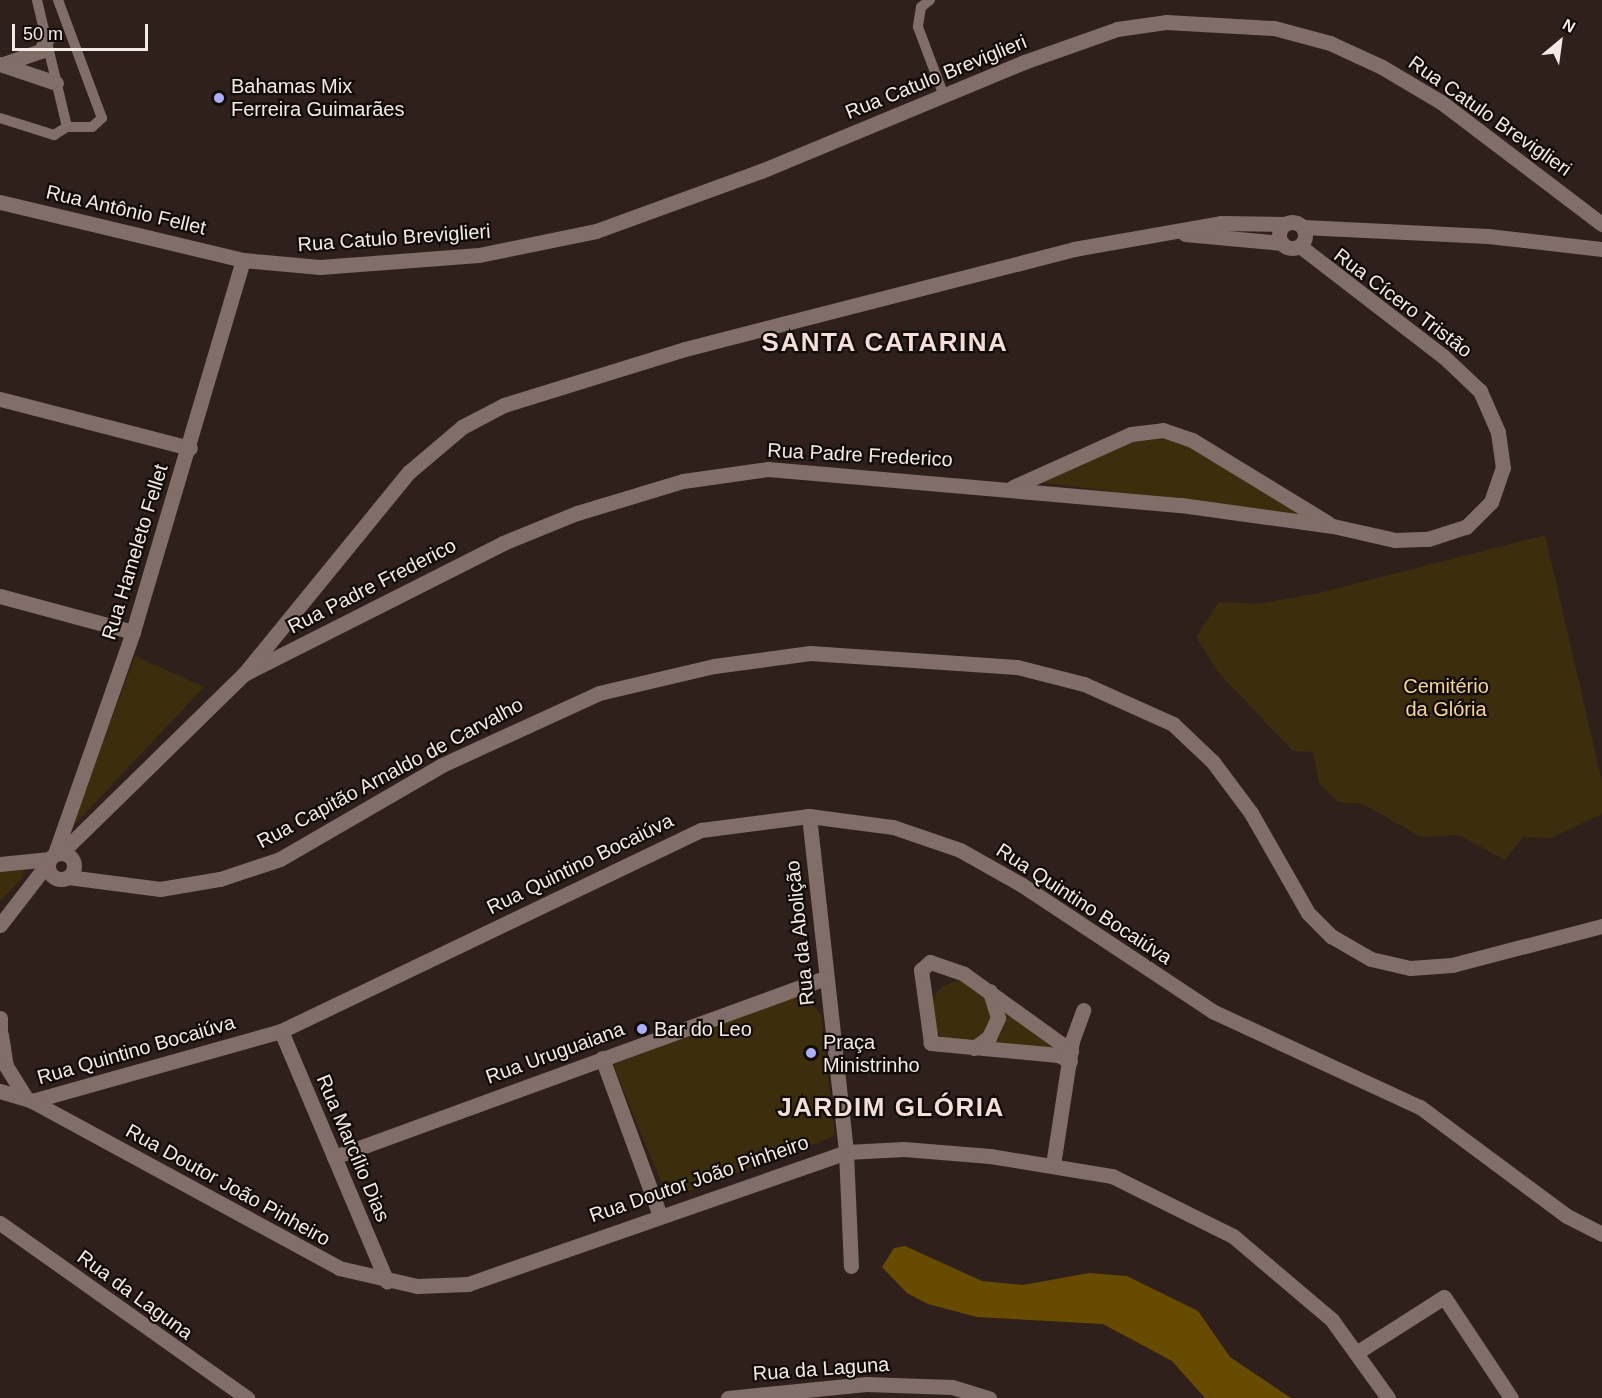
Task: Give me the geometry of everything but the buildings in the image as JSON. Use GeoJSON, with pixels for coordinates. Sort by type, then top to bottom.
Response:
{"type":"FeatureCollection","features":[{"type":"Feature","properties":{"kind":"street","name":"Rua Catulo Breviglieri"},"geometry":{"type":"LineString","coordinates":[[243,260],[320,267],[479,255],[596,231],[1117,29],[1166,22],[1274,28],[1330,43],[1402,78],[1602,224]]}},
{"type":"Feature","properties":{"kind":"street"},"geometry":{"type":"LineString","coordinates":[[47,38],[41,51],[23,62],[0,64],[56,83]]}},
{"type":"Feature","properties":{"kind":"street","name":"Rua Antônio Fellet"},"geometry":{"type":"LineString","coordinates":[[0,202],[243,260]]}},
{"type":"Feature","properties":{"kind":"street"},"geometry":{"type":"LineString","coordinates":[[0,925],[21,903],[54,857],[100,817],[244,674],[409,472],[462,428],[504,405],[685,349],[1074,249],[1176,233],[1221,223],[1284,224],[1302,238]]}},
{"type":"Feature","properties":{"kind":"street"},"geometry":{"type":"LineString","coordinates":[[1282,243],[1284,224]]}},
{"type":"Feature","properties":{"kind":"street"},"geometry":{"type":"LineString","coordinates":[[1176,233],[1282,243],[1302,238],[1353,234],[1488,236],[1602,249]]}},
{"type":"Feature","properties":{"kind":"street","name":"Rua Cícero Tristão"},"geometry":{"type":"LineString","coordinates":[[1302,238],[1341,282],[1444,357],[1480,391],[1498,432],[1503,468],[1491,502],[1466,527],[1428,539],[1395,540],[1333,526]]}},
{"type":"Feature","properties":{"kind":"street","name":"Rua Hameleto Fellet"},"geometry":{"type":"LineString","coordinates":[[54,857],[133,632],[190,448],[243,260]]}},
{"type":"Feature","properties":{"kind":"street"},"geometry":{"type":"LineString","coordinates":[[0,399],[190,448]]}},
{"type":"Feature","properties":{"kind":"street"},"geometry":{"type":"LineString","coordinates":[[1012,488],[1131,434],[1163,430],[1192,440],[1333,526]]}},
{"type":"Feature","properties":{"kind":"street","name":"Rua Padre Frederico"},"geometry":{"type":"LineString","coordinates":[[244,674],[502,543],[683,481],[768,469],[1012,488],[1333,526]]}},
{"type":"Feature","properties":{"kind":"street"},"geometry":{"type":"LineString","coordinates":[[0,596],[133,632]]}},
{"type":"Feature","properties":{"kind":"street","name":"Rua Capitão Arnaldo de Carvalho"},"geometry":{"type":"LineString","coordinates":[[67,873],[160,889],[220,879],[280,859],[442,765],[521,724],[599,693],[714,666],[810,653],[1017,667],[1084,684],[1173,724],[1213,762],[1251,813],[1308,913],[1331,936],[1371,959],[1410,968],[1452,965],[1602,926]]}},
{"type":"Feature","properties":{"kind":"street","name":"Rua da Abolição"},"geometry":{"type":"LineString","coordinates":[[809,816],[825,978],[846,1152],[851,1266]]}},
{"type":"Feature","properties":{"kind":"street","name":"Rua Quintino Bocaiúva"},"geometry":{"type":"LineString","coordinates":[[29,1100],[281,1031],[701,830],[809,816],[893,827],[960,850],[1022,885],[1214,1012],[1420,1107],[1567,1216],[1602,1234]]}},
{"type":"Feature","properties":{"kind":"street"},"geometry":{"type":"LineString","coordinates":[[21,903],[67,873],[100,817]]}},
{"type":"Feature","properties":{"kind":"street"},"geometry":{"type":"LineString","coordinates":[[0,864],[22,863],[54,857]]}},
{"type":"Feature","properties":{"kind":"street"},"geometry":{"type":"LineString","coordinates":[[54,857],[49,871],[67,873]]}},
{"type":"Feature","properties":{"kind":"street"},"geometry":{"type":"LineString","coordinates":[[54,857],[67,873]]}},
{"type":"Feature","properties":{"kind":"street"},"geometry":{"type":"LineString","coordinates":[[936,963],[990,991],[1070,1056],[931,1043],[921,970],[936,963]]}},
{"type":"Feature","properties":{"kind":"street","name":"Rua Uruguaiana"},"geometry":{"type":"LineString","coordinates":[[334,1157],[825,978]]}},
{"type":"Feature","properties":{"kind":"street"},"geometry":{"type":"LineString","coordinates":[[974,1048],[989,1037],[998,1018],[990,991]]}},
{"type":"Feature","properties":{"kind":"street"},"geometry":{"type":"LineString","coordinates":[[1053,1165],[1070,1056],[1083,1010]]}},
{"type":"Feature","properties":{"kind":"street","name":"Rua Doutor João Pinheiro"},"geometry":{"type":"LineString","coordinates":[[0,1018],[0,1036],[6,1066],[29,1100]]}},
{"type":"Feature","properties":{"kind":"street","name":"Rua Marcílio Dias"},"geometry":{"type":"LineString","coordinates":[[281,1031],[387,1282]]}},
{"type":"Feature","properties":{"kind":"street"},"geometry":{"type":"LineString","coordinates":[[602,1058],[659,1213]]}},
{"type":"Feature","properties":{"kind":"street","name":"Rua Doutor João Pinheiro"},"geometry":{"type":"LineString","coordinates":[[0,1091],[29,1100],[300,1249],[339,1268],[387,1282],[468,1284],[659,1213],[846,1152],[904,1149],[1053,1165],[1112,1176],[1233,1236],[1332,1320],[1388,1398]]}},
{"type":"Feature","properties":{"kind":"street","name":"Rua da Laguna"},"geometry":{"type":"LineString","coordinates":[[0,1223],[247,1398]]}},
{"type":"Feature","properties":{"kind":"street"},"geometry":{"type":"LineString","coordinates":[[1356,1353],[1444,1297],[1511,1398]]}},
{"type":"Feature","properties":{"kind":"street","name":"Rua da Laguna"},"geometry":{"type":"LineString","coordinates":[[728,1398],[866,1384],[952,1387],[989,1398]]}},
{"type":"Feature","properties":{"kind":"lane"},"geometry":{"type":"LineString","coordinates":[[38,0],[67,127]]}},
{"type":"Feature","properties":{"kind":"lane"},"geometry":{"type":"LineString","coordinates":[[0,118],[54,135],[67,127],[92,127],[102,118],[58,0]]}},
{"type":"Feature","properties":{"kind":"lane"},"geometry":{"type":"LineString","coordinates":[[930,0],[917,17],[918,27],[944,96]]}},
{"type":"Feature","properties":{"kind":"green space"},"geometry":{"type":"Polygon","coordinates":[[[1162,438],[1188,446],[1303,516],[1038,482],[1132,440],[1162,438]]]}},
{"type":"Feature","properties":{"kind":"green space","name":"Cemitério da Glória"},"geometry":{"type":"Polygon","coordinates":[[[1545,535],[1602,782],[1602,814],[1551,838],[1523,837],[1505,860],[1459,835],[1421,837],[1363,804],[1338,802],[1319,783],[1313,752],[1293,751],[1218,672],[1196,637],[1219,602],[1258,604],[1319,593],[1545,535]]]}},
{"type":"Feature","properties":{"kind":"green space"},"geometry":{"type":"Polygon","coordinates":[[[135,656],[204,687],[76,823],[74,821],[135,656]]]}},
{"type":"Feature","properties":{"kind":"green space"},"geometry":{"type":"Polygon","coordinates":[[[25,870],[22,878],[0,901],[0,872],[25,870]]]}},
{"type":"Feature","properties":{"kind":"green space"},"geometry":{"type":"Polygon","coordinates":[[[955,981],[967,981],[983,990],[990,1000],[992,1012],[990,1024],[983,1034],[967,1043],[955,1043],[944,1038],[935,1029],[930,1018],[930,1006],[935,995],[944,986],[955,981]]]}},
{"type":"Feature","properties":{"kind":"green space"},"geometry":{"type":"Polygon","coordinates":[[[787,996],[809,1001],[821,1015],[835,1136],[668,1199],[613,1065],[787,996]]]}},
{"type":"Feature","properties":{"kind":"green space"},"geometry":{"type":"Polygon","coordinates":[[[999,1007],[1062,1048],[982,1045],[999,1007]]]}},
{"type":"Feature","properties":{"kind":"shaded area"},"geometry":{"type":"Polygon","coordinates":[[[905,1246],[982,1281],[1023,1285],[1089,1273],[1127,1276],[1198,1311],[1230,1357],[1291,1398],[1205,1398],[1172,1361],[1103,1324],[977,1317],[928,1304],[907,1293],[882,1267],[894,1248],[905,1246]]]}},
{"type":"Feature","properties":{"kind":"place","name":"Bahamas Mix Ferreira Guimarães"},"geometry":{"type":"Point","coordinates":[219,98]}},
{"type":"Feature","properties":{"kind":"place","name":"Bar do Leo"},"geometry":{"type":"Point","coordinates":[642,1029]}},
{"type":"Feature","properties":{"kind":"place","name":"Praça Ministrinho"},"geometry":{"type":"Point","coordinates":[811,1053]}},
{"type":"Feature","properties":{"kind":"district","name":"SANTA CATARINA"},"geometry":{"type":"Point","coordinates":[885,343]}},
{"type":"Feature","properties":{"kind":"district","name":"JARDIM GLÓRIA"},"geometry":{"type":"Point","coordinates":[891,1108]}}]}
